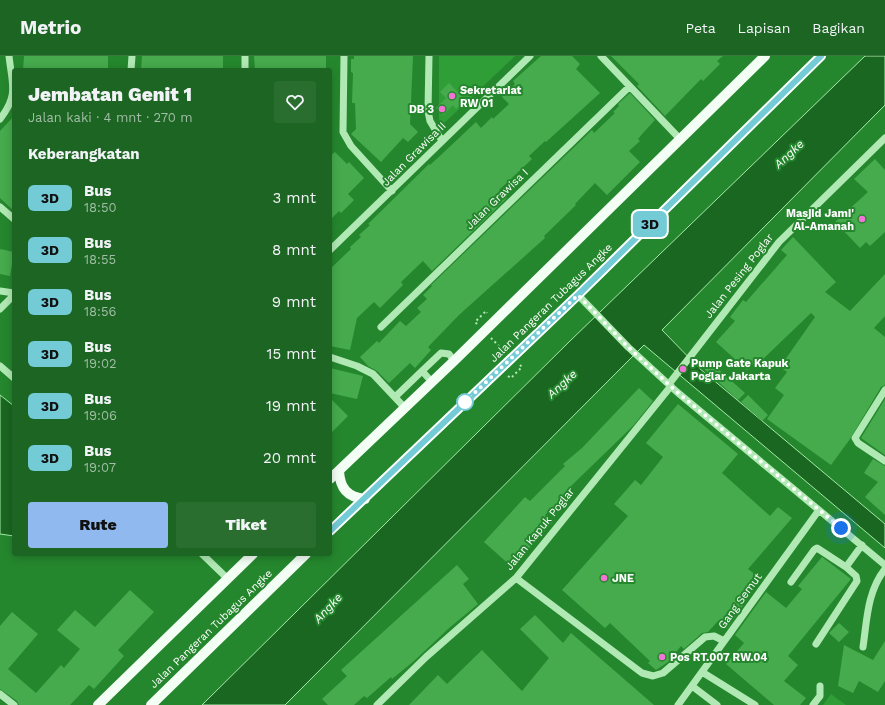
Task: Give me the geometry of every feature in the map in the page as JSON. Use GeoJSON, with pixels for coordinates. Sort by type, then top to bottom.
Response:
{"type":"FeatureCollection","features":[{"type":"Feature","properties":{"kind":"main road"},"geometry":{"type":"LineString","coordinates":[[332,477],[454,361],[765,56]]}},
{"type":"Feature","properties":{"kind":"main road","name":"Jalan Pangeran Tubagus Angke"},"geometry":{"type":"LineString","coordinates":[[332,529],[578,295],[821,56]]}},
{"type":"Feature","properties":{"kind":"main road"},"geometry":{"type":"LineString","coordinates":[[339,471],[341,485],[344,490],[356,498],[365,498]]}},
{"type":"Feature","properties":{"kind":"main road"},"geometry":{"type":"LineString","coordinates":[[98,705],[251,556]]}},
{"type":"Feature","properties":{"kind":"main road","name":"Jalan Pangeran Tubagus Angke"},"geometry":{"type":"LineString","coordinates":[[151,705],[304,556]]}},
{"type":"Feature","properties":{"kind":"street"},"geometry":{"type":"LineString","coordinates":[[9,56],[12,86]]}},
{"type":"Feature","properties":{"kind":"street"},"geometry":{"type":"LineString","coordinates":[[131,68],[132,56]]}},
{"type":"Feature","properties":{"kind":"street"},"geometry":{"type":"LineString","coordinates":[[245,56],[245,68]]}},
{"type":"Feature","properties":{"kind":"street"},"geometry":{"type":"LineString","coordinates":[[344,56],[343,132],[345,138],[392,191]]}},
{"type":"Feature","properties":{"kind":"street"},"geometry":{"type":"LineString","coordinates":[[429,56],[428,112],[430,121],[442,140]]}},
{"type":"Feature","properties":{"kind":"street","name":"Jalan Grawisa II"},"geometry":{"type":"LineString","coordinates":[[332,248],[530,56]]}},
{"type":"Feature","properties":{"kind":"street"},"geometry":{"type":"LineString","coordinates":[[601,56],[680,139]]}},
{"type":"Feature","properties":{"kind":"street","name":"Jalan Grawisa I"},"geometry":{"type":"LineString","coordinates":[[381,328],[629,87]]}},
{"type":"Feature","properties":{"kind":"street"},"geometry":{"type":"LineString","coordinates":[[0,119],[12,100]]}},
{"type":"Feature","properties":{"kind":"street","name":"Jalan Pesing Poglar"},"geometry":{"type":"LineString","coordinates":[[671,382],[779,242],[885,138]]}},
{"type":"Feature","properties":{"kind":"street"},"geometry":{"type":"LineString","coordinates":[[0,207],[12,217]]}},
{"type":"Feature","properties":{"kind":"street"},"geometry":{"type":"LineString","coordinates":[[0,291],[12,294]]}},
{"type":"Feature","properties":{"kind":"street"},"geometry":{"type":"LineString","coordinates":[[578,295],[622,339],[628,347],[671,382],[682,395],[885,564]]}},
{"type":"Feature","properties":{"kind":"street"},"geometry":{"type":"LineString","coordinates":[[0,309],[12,296]]}},
{"type":"Feature","properties":{"kind":"street"},"geometry":{"type":"LineString","coordinates":[[395,397],[441,353],[449,354],[454,361]]}},
{"type":"Feature","properties":{"kind":"street"},"geometry":{"type":"LineString","coordinates":[[332,358],[357,366],[373,374],[405,408]]}},
{"type":"Feature","properties":{"kind":"street"},"geometry":{"type":"LineString","coordinates":[[0,366],[12,376]]}},
{"type":"Feature","properties":{"kind":"street"},"geometry":{"type":"LineString","coordinates":[[422,371],[432,382]]}},
{"type":"Feature","properties":{"kind":"street","name":"Jalan Kapuk Poglar"},"geometry":{"type":"LineString","coordinates":[[377,705],[426,657],[516,578],[671,382]]}},
{"type":"Feature","properties":{"kind":"street"},"geometry":{"type":"LineString","coordinates":[[885,390],[855,438],[858,443],[885,461]]}},
{"type":"Feature","properties":{"kind":"street","name":"Gang Semut"},"geometry":{"type":"LineString","coordinates":[[678,705],[819,510]]}},
{"type":"Feature","properties":{"kind":"street"},"geometry":{"type":"LineString","coordinates":[[846,567],[862,545]]}},
{"type":"Feature","properties":{"kind":"street"},"geometry":{"type":"LineString","coordinates":[[791,582],[818,548],[846,567],[856,576],[857,581],[816,644]]}},
{"type":"Feature","properties":{"kind":"street"},"geometry":{"type":"LineString","coordinates":[[204,556],[228,579]]}},
{"type":"Feature","properties":{"kind":"street"},"geometry":{"type":"LineString","coordinates":[[863,648],[869,602],[877,580],[885,569]]}},
{"type":"Feature","properties":{"kind":"street"},"geometry":{"type":"LineString","coordinates":[[516,578],[642,674],[653,676],[663,673],[705,637],[714,636],[724,641]]}},
{"type":"Feature","properties":{"kind":"street"},"geometry":{"type":"LineString","coordinates":[[702,672],[755,705]]}},
{"type":"Feature","properties":{"kind":"street"},"geometry":{"type":"LineString","coordinates":[[692,686],[717,705]]}},
{"type":"Feature","properties":{"kind":"street"},"geometry":{"type":"LineString","coordinates":[[813,705],[820,696],[820,686]]}},
{"type":"Feature","properties":{"kind":"street"},"geometry":{"type":"LineString","coordinates":[[0,694],[14,705]]}},
{"type":"Feature","properties":{"kind":"path"},"geometry":{"type":"LineString","coordinates":[[475,322],[480,327]]}},
{"type":"Feature","properties":{"kind":"path"},"geometry":{"type":"LineString","coordinates":[[486,333],[507,354]]}},
{"type":"Feature","properties":{"kind":"shaded area"},"geometry":{"type":"Polygon","coordinates":[[[439,56],[515,56],[439,128],[439,56]]]}},
{"type":"Feature","properties":{"kind":"shaded area"},"geometry":{"type":"Polygon","coordinates":[[[831,694],[846,705],[823,705],[831,694]]]}},
{"type":"Feature","properties":{"kind":"water","name":"Angke"},"geometry":{"type":"Polygon","coordinates":[[[865,56],[885,56],[885,105],[662,330],[699,368],[885,524],[885,548],[644,345],[285,705],[202,705],[571,340],[865,56]]]}},
{"type":"Feature","properties":{"kind":"water"},"geometry":{"type":"Polygon","coordinates":[[[0,395],[12,404],[12,536],[0,534],[0,395]]]}},
{"type":"Feature","properties":{"kind":"building"},"geometry":{"type":"Polygon","coordinates":[[[24,56],[108,56],[108,68],[23,68],[24,56]]]}},
{"type":"Feature","properties":{"kind":"building"},"geometry":{"type":"Polygon","coordinates":[[[142,56],[223,56],[223,68],[141,68],[142,56]]]}},
{"type":"Feature","properties":{"kind":"building"},"geometry":{"type":"Polygon","coordinates":[[[254,56],[326,56],[326,68],[255,68],[254,56]]]}},
{"type":"Feature","properties":{"kind":"building"},"geometry":{"type":"Polygon","coordinates":[[[354,56],[413,56],[410,124],[418,132],[408,142],[403,138],[381,162],[351,134],[356,129],[355,103],[352,103],[353,73],[351,72],[351,59],[354,59],[354,56]]]}},
{"type":"Feature","properties":{"kind":"building"},"geometry":{"type":"Polygon","coordinates":[[[541,56],[572,56],[580,64],[576,69],[600,93],[529,156],[532,159],[499,190],[507,198],[432,271],[423,261],[401,282],[403,285],[380,308],[374,302],[357,318],[350,350],[332,346],[332,267],[351,249],[350,247],[361,237],[359,235],[370,225],[368,224],[429,164],[430,165],[476,122],[481,128],[509,104],[502,97],[515,84],[513,81],[541,56]]]}},
{"type":"Feature","properties":{"kind":"building"},"geometry":{"type":"Polygon","coordinates":[[[611,56],[723,56],[717,61],[720,64],[703,81],[701,79],[665,116],[637,86],[639,84],[611,56]]]}},
{"type":"Feature","properties":{"kind":"building","name":"Sekretariat RW 01"},"geometry":{"type":"Polygon","coordinates":[[[449,83],[465,100],[456,109],[453,105],[443,115],[436,108],[446,98],[440,92],[449,83]]]}},
{"type":"Feature","properties":{"kind":"building"},"geometry":{"type":"Polygon","coordinates":[[[630,93],[655,120],[638,139],[640,141],[629,151],[640,162],[607,195],[595,183],[575,204],[576,205],[544,236],[545,238],[459,315],[428,347],[431,350],[415,368],[410,363],[389,383],[377,371],[368,366],[360,357],[377,341],[379,343],[400,321],[406,326],[421,312],[417,308],[427,299],[423,295],[432,286],[431,285],[592,130],[594,133],[615,113],[613,112],[619,106],[618,104],[630,93]]]}},
{"type":"Feature","properties":{"kind":"building"},"geometry":{"type":"Polygon","coordinates":[[[12,118],[12,209],[0,198],[0,131],[12,118]]]}},
{"type":"Feature","properties":{"kind":"building"},"geometry":{"type":"Polygon","coordinates":[[[335,152],[347,164],[349,162],[364,178],[348,194],[354,200],[341,213],[339,211],[332,218],[332,154],[335,152]]]}},
{"type":"Feature","properties":{"kind":"building","name":"Masjid Jami' Al-Amanah"},"geometry":{"type":"Polygon","coordinates":[[[875,159],[885,170],[885,232],[870,246],[866,242],[860,248],[835,222],[868,192],[854,179],[875,159]]]}},
{"type":"Feature","properties":{"kind":"building"},"geometry":{"type":"Polygon","coordinates":[[[793,237],[836,282],[825,292],[850,311],[885,274],[885,316],[874,328],[885,337],[885,385],[881,387],[850,439],[831,465],[767,419],[784,395],[775,388],[787,372],[780,367],[815,317],[811,313],[762,360],[760,358],[747,370],[716,342],[735,321],[730,317],[743,300],[746,302],[787,255],[781,250],[793,237]]]}},
{"type":"Feature","properties":{"kind":"building"},"geometry":{"type":"Polygon","coordinates":[[[0,249],[12,252],[10,276],[0,274],[0,249]]]}},
{"type":"Feature","properties":{"kind":"building"},"geometry":{"type":"Polygon","coordinates":[[[707,359],[745,393],[738,400],[701,366],[707,359]]]}},
{"type":"Feature","properties":{"kind":"building"},"geometry":{"type":"Polygon","coordinates":[[[332,368],[363,376],[357,399],[332,393],[332,368]]]}},
{"type":"Feature","properties":{"kind":"building"},"geometry":{"type":"Polygon","coordinates":[[[639,388],[653,401],[633,426],[570,487],[572,488],[545,515],[553,522],[512,567],[484,542],[525,497],[530,501],[565,466],[563,464],[582,448],[639,388]]]}},
{"type":"Feature","properties":{"kind":"building"},"geometry":{"type":"Polygon","coordinates":[[[748,395],[768,415],[762,421],[741,402],[748,395]]]}},
{"type":"Feature","properties":{"kind":"building"},"geometry":{"type":"Polygon","coordinates":[[[885,399],[885,455],[861,438],[885,399]]]}},
{"type":"Feature","properties":{"kind":"building"},"geometry":{"type":"Polygon","coordinates":[[[332,400],[348,416],[332,432],[332,400]]]}},
{"type":"Feature","properties":{"kind":"building"},"geometry":{"type":"Polygon","coordinates":[[[678,404],[738,454],[722,473],[770,516],[778,507],[792,518],[748,569],[761,579],[727,629],[718,621],[708,632],[702,633],[684,649],[681,646],[668,662],[656,670],[648,663],[650,661],[610,623],[605,628],[562,590],[628,516],[614,504],[635,480],[641,485],[663,457],[646,443],[678,404]]]}},
{"type":"Feature","properties":{"kind":"building"},"geometry":{"type":"Polygon","coordinates":[[[873,459],[885,466],[885,515],[865,497],[878,482],[864,473],[873,459]]]}},
{"type":"Feature","properties":{"kind":"building"},"geometry":{"type":"Polygon","coordinates":[[[822,557],[851,579],[788,656],[798,665],[784,681],[806,698],[800,705],[774,705],[726,664],[744,643],[735,635],[766,592],[786,608],[802,589],[798,586],[822,557]]]}},
{"type":"Feature","properties":{"kind":"building"},"geometry":{"type":"Polygon","coordinates":[[[457,565],[469,579],[463,584],[478,604],[448,629],[414,661],[392,679],[391,677],[367,698],[364,696],[354,705],[328,705],[322,699],[347,676],[341,670],[457,565]]]}},
{"type":"Feature","properties":{"kind":"building"},"geometry":{"type":"Polygon","coordinates":[[[130,590],[154,612],[118,650],[124,656],[94,689],[89,685],[70,705],[19,705],[17,701],[0,689],[0,626],[12,612],[38,634],[8,669],[36,693],[61,665],[64,668],[80,649],[57,630],[75,610],[95,627],[130,590]]]}},
{"type":"Feature","properties":{"kind":"building"},"geometry":{"type":"Polygon","coordinates":[[[535,615],[563,643],[571,633],[654,705],[409,705],[438,675],[447,684],[482,650],[522,691],[549,658],[520,629],[535,615]]]}},
{"type":"Feature","properties":{"kind":"building"},"geometry":{"type":"Polygon","coordinates":[[[839,623],[849,632],[839,642],[829,633],[839,623]]]}},
{"type":"Feature","properties":{"kind":"building"},"geometry":{"type":"Polygon","coordinates":[[[885,641],[885,681],[878,692],[859,681],[853,693],[838,686],[844,645],[873,660],[885,641]]]}},
{"type":"Feature","properties":{"kind":"bus line","name":"3D"},"geometry":{"type":"LineString","coordinates":[[332,529],[578,295],[821,56]]}},
{"type":"Feature","properties":{"kind":"place","name":"Sekretariat RW 01"},"geometry":{"type":"Point","coordinates":[452,96]}},
{"type":"Feature","properties":{"kind":"place","name":"DB 3"},"geometry":{"type":"Point","coordinates":[442,109]}},
{"type":"Feature","properties":{"kind":"place","name":"Masjid Jami' Al-Amanah"},"geometry":{"type":"Point","coordinates":[862,219]}},
{"type":"Feature","properties":{"kind":"place","name":"Pump Gate Kapuk Poglar Jakarta"},"geometry":{"type":"Point","coordinates":[683,369]}},
{"type":"Feature","properties":{"kind":"place","name":"JNE"},"geometry":{"type":"Point","coordinates":[604,578]}},
{"type":"Feature","properties":{"kind":"place","name":"Pos RT.007 RW.04"},"geometry":{"type":"Point","coordinates":[662,657]}},
{"type":"Feature","properties":{"kind":"route"},"geometry":{"type":"LineString","coordinates":[[465,402],[578,295],[622,339],[628,347],[677,392],[841,528]]}}]}
